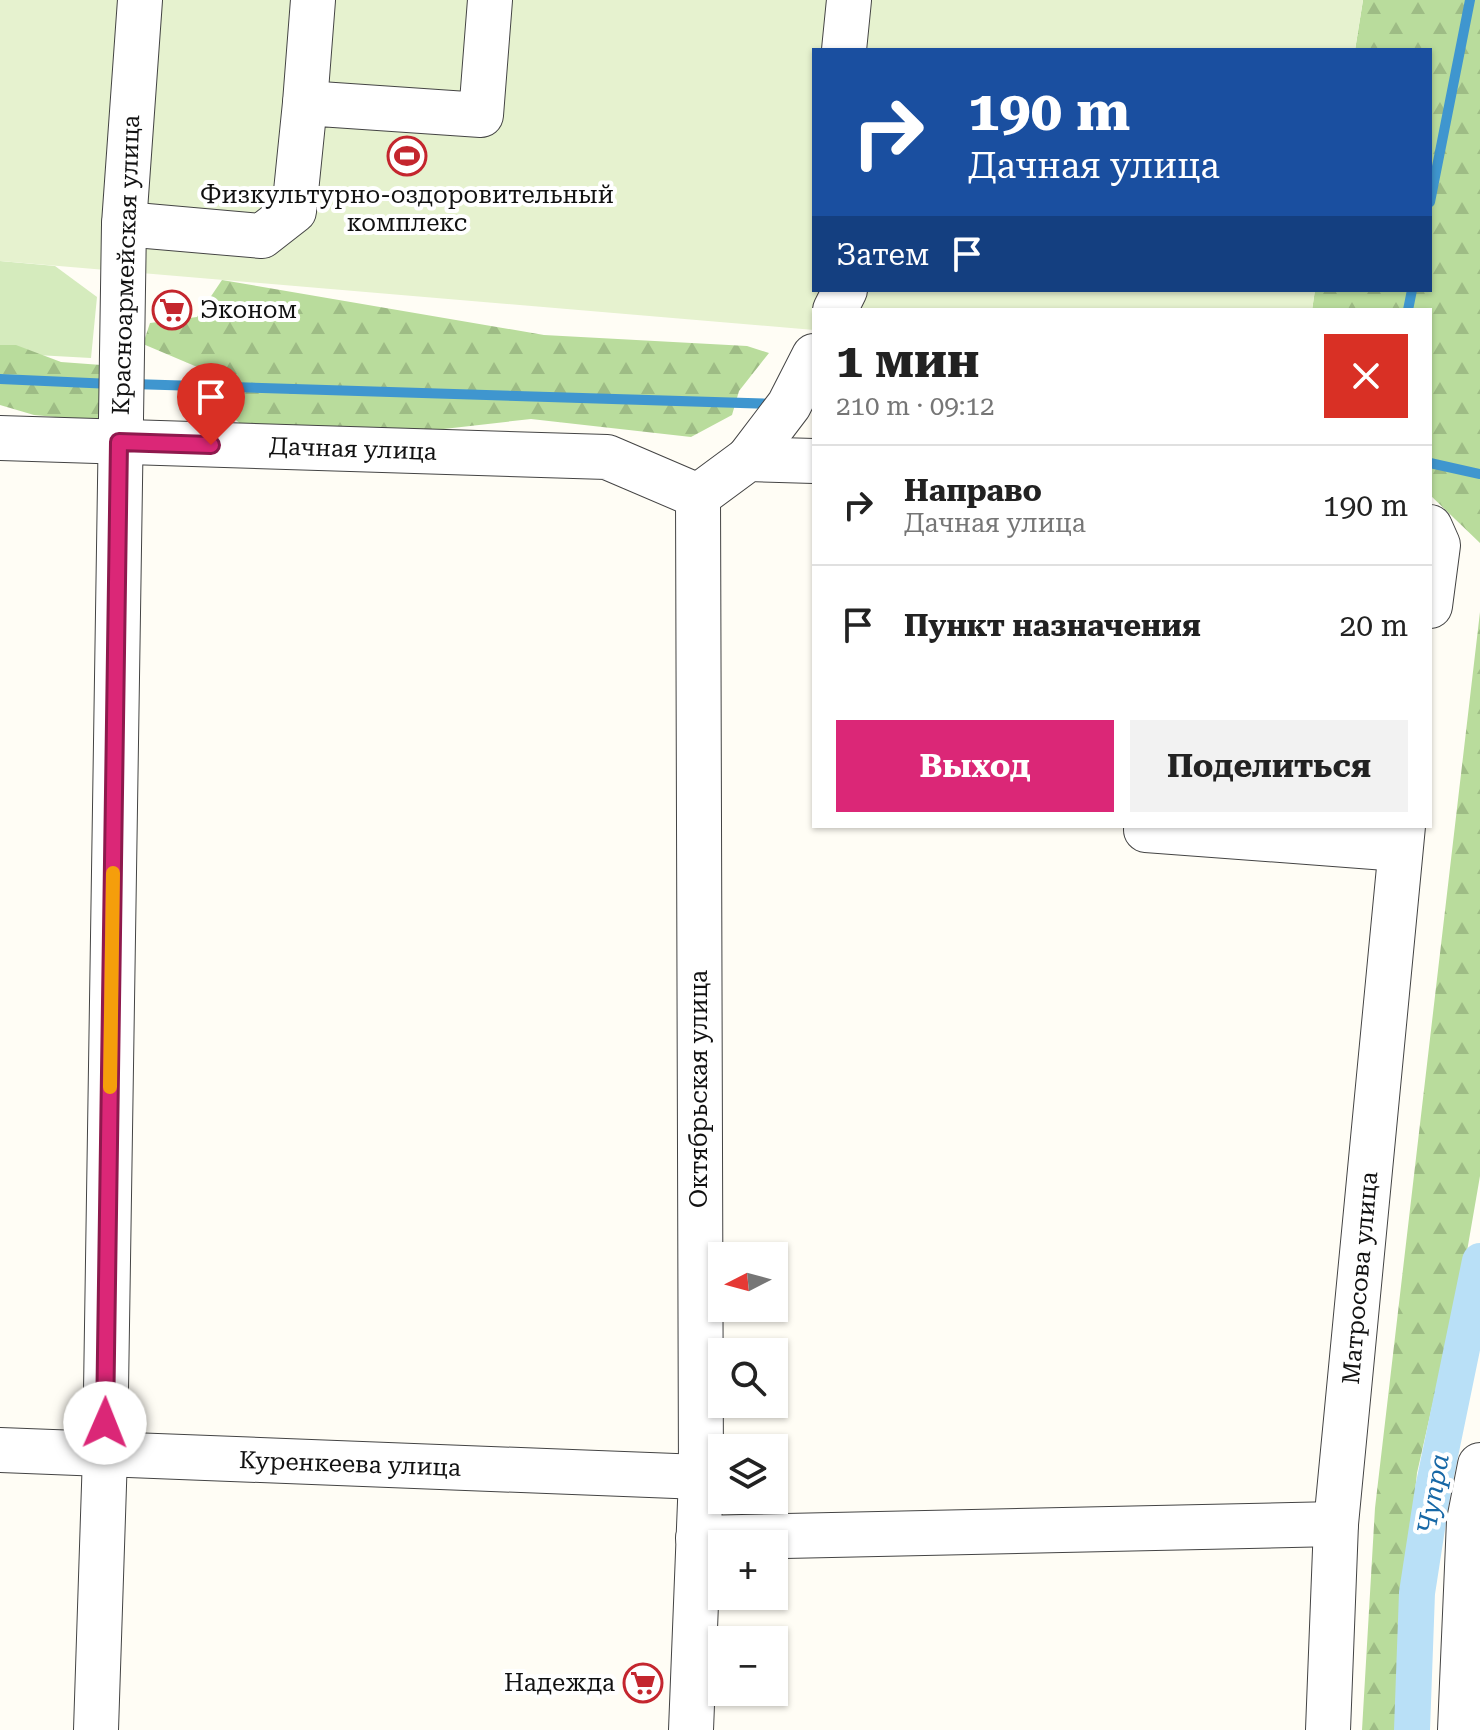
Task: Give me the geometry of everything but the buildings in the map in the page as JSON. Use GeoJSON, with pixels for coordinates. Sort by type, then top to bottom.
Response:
{"type":"FeatureCollection","features":[{"type":"Feature","properties":{"kind":"street","name":"Красноармейская улица"},"geometry":{"type":"LineString","coordinates":[[96,1730],[105,1455],[124,224],[140,0]]}},
{"type":"Feature","properties":{"kind":"street"},"geometry":{"type":"LineString","coordinates":[[124,224],[262,236],[294,211],[313,0]]}},
{"type":"Feature","properties":{"kind":"street"},"geometry":{"type":"LineString","coordinates":[[305,103],[481,115],[490,0]]}},
{"type":"Feature","properties":{"kind":"street"},"geometry":{"type":"LineString","coordinates":[[844,48],[849,0]]}},
{"type":"Feature","properties":{"kind":"street"},"geometry":{"type":"LineString","coordinates":[[698,496],[748,459],[789,405],[812,360]]}},
{"type":"Feature","properties":{"kind":"street","name":"Дачная улица"},"geometry":{"type":"LineString","coordinates":[[0,438],[607,457],[698,496]]}},
{"type":"Feature","properties":{"kind":"street"},"geometry":{"type":"LineString","coordinates":[[748,459],[812,461]]}},
{"type":"Feature","properties":{"kind":"street","name":"Октябрьская улица"},"geometry":{"type":"LineString","coordinates":[[691,1730],[701,1477],[698,496]]}},
{"type":"Feature","properties":{"kind":"street"},"geometry":{"type":"LineString","coordinates":[[1432,571],[1434,536]]}},
{"type":"Feature","properties":{"kind":"street"},"geometry":{"type":"LineString","coordinates":[[1146,830],[1401,838]]}},
{"type":"Feature","properties":{"kind":"street","name":"Матросова улица"},"geometry":{"type":"LineString","coordinates":[[1328,1730],[1336,1524],[1401,838]]}},
{"type":"Feature","properties":{"kind":"street","name":"Куренкеева улица"},"geometry":{"type":"LineString","coordinates":[[0,1450],[701,1477]]}},
{"type":"Feature","properties":{"kind":"street"},"geometry":{"type":"LineString","coordinates":[[1460,1730],[1469,1521],[1480,1465]]}},
{"type":"Feature","properties":{"kind":"street"},"geometry":{"type":"LineString","coordinates":[[698,1538],[1336,1524]]}},
{"type":"Feature","properties":{"kind":"green space","name":"Физкультурно-оздоровительный комплекс"},"geometry":{"type":"Polygon","coordinates":[[[0,0],[1363,0],[1355,48],[812,48],[812,292],[1315,292],[1312,308],[812,308],[812,330],[0,261],[0,0]]]}},
{"type":"Feature","properties":{"kind":"green space"},"geometry":{"type":"Polygon","coordinates":[[[1363,0],[1480,0],[1480,543],[1432,497],[1432,308],[1312,308],[1315,292],[1432,292],[1432,48],[1355,48],[1363,0]]]}},
{"type":"Feature","properties":{"kind":"green space"},"geometry":{"type":"Polygon","coordinates":[[[0,261],[55,266],[97,297],[91,358],[0,353],[0,261]]]}},
{"type":"Feature","properties":{"kind":"green space"},"geometry":{"type":"Polygon","coordinates":[[[222,280],[544,335],[747,346],[769,353],[739,391],[732,415],[691,437],[531,419],[364,438],[243,426],[225,411],[226,388],[209,372],[143,344],[150,323],[197,317],[222,280]]]}},
{"type":"Feature","properties":{"kind":"green space"},"geometry":{"type":"Polygon","coordinates":[[[0,345],[16,345],[61,362],[115,366],[99,421],[34,415],[0,405],[0,345]]]}},
{"type":"Feature","properties":{"kind":"green space"},"geometry":{"type":"Polygon","coordinates":[[[1480,612],[1480,1176],[1466,1257],[1417,1473],[1404,1598],[1399,1730],[1362,1730],[1375,1508],[1480,612]]]}},
{"type":"Feature","properties":{"kind":"waterway"},"geometry":{"type":"LineString","coordinates":[[1432,192],[1470,0]]}},
{"type":"Feature","properties":{"kind":"waterway"},"geometry":{"type":"LineString","coordinates":[[1408,308],[1412,292]]}},
{"type":"Feature","properties":{"kind":"waterway"},"geometry":{"type":"LineString","coordinates":[[0,379],[112,384]]}},
{"type":"Feature","properties":{"kind":"waterway"},"geometry":{"type":"LineString","coordinates":[[132,384],[776,404]]}},
{"type":"Feature","properties":{"kind":"waterway"},"geometry":{"type":"LineString","coordinates":[[1432,463],[1480,474]]}},
{"type":"Feature","properties":{"kind":"waterway","name":"Чупра"},"geometry":{"type":"LineString","coordinates":[[1412,1730],[1417,1593],[1433,1489],[1480,1261]]}},
{"type":"Feature","properties":{"kind":"slow traffic"},"geometry":{"type":"LineString","coordinates":[[110,1087],[113,873]]}},
{"type":"Feature","properties":{"kind":"place","name":"Физкультурно-оздоровительный комплекс"},"geometry":{"type":"Point","coordinates":[407,156]}},
{"type":"Feature","properties":{"kind":"place","name":"Эконом"},"geometry":{"type":"Point","coordinates":[172,310]}},
{"type":"Feature","properties":{"kind":"place","name":"Надежда"},"geometry":{"type":"Point","coordinates":[643,1683]}},
{"type":"Feature","properties":{"kind":"route"},"geometry":{"type":"LineString","coordinates":[[105,1423],[119,442],[211,445]]}}]}
